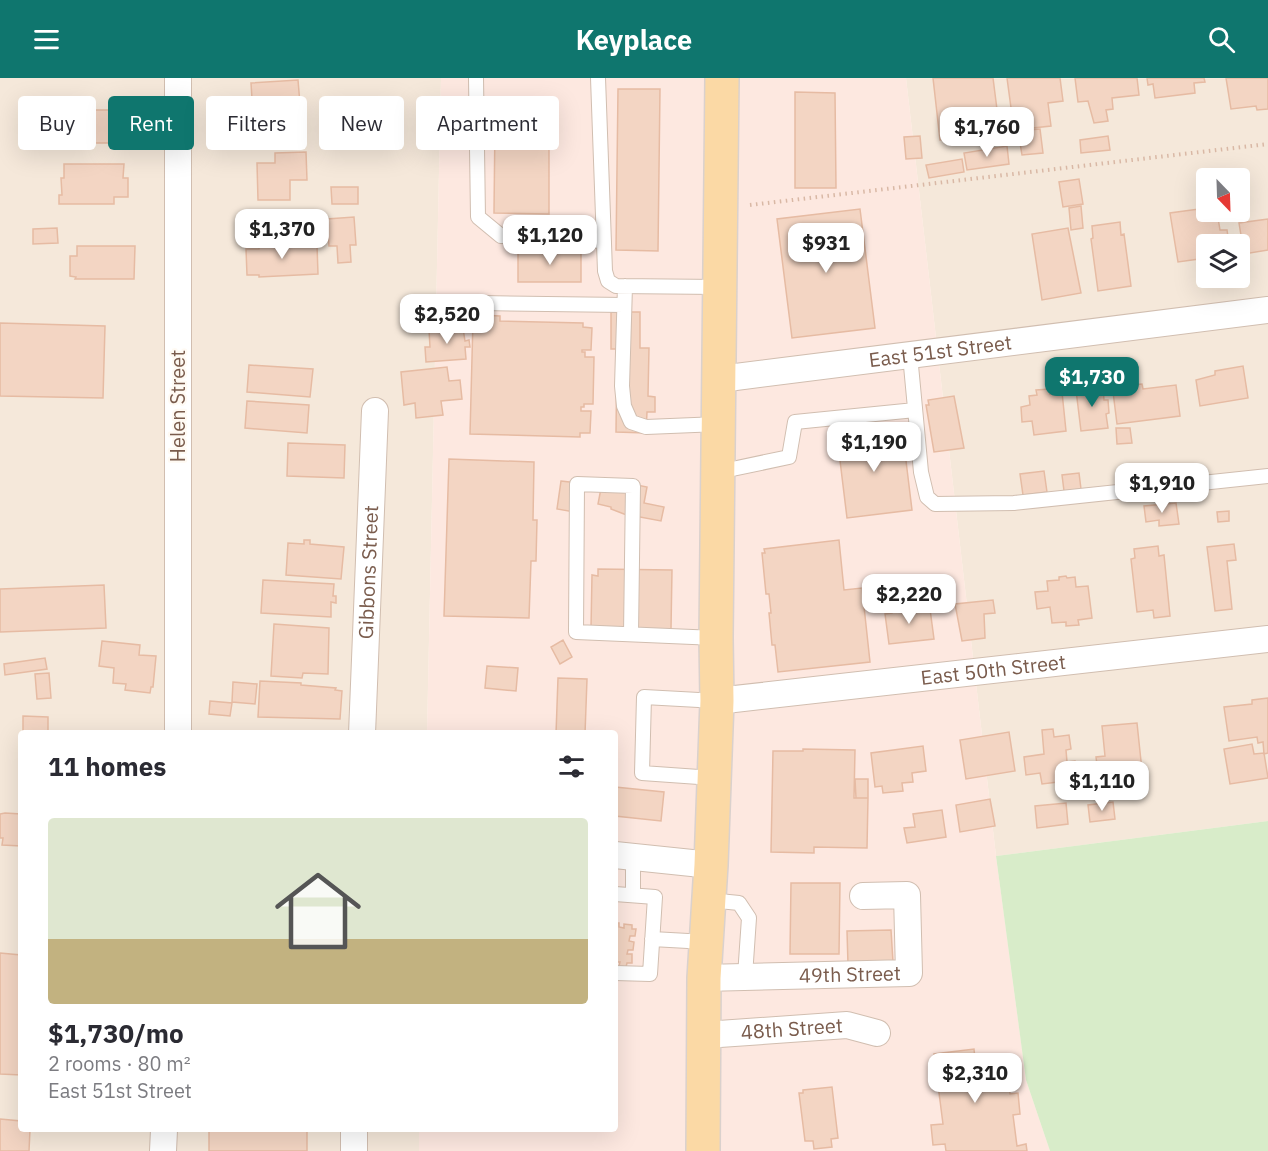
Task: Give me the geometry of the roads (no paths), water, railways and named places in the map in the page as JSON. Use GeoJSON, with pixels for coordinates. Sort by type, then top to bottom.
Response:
{"type":"FeatureCollection","features":[{"type":"Feature","properties":{"kind":"main road"},"geometry":{"type":"LineString","coordinates":[[703,1151],[705,942],[711,865],[717,701],[722,78]]}},
{"type":"Feature","properties":{"kind":"street","name":"Helen Street"},"geometry":{"type":"LineString","coordinates":[[178,78],[178,730]]}},
{"type":"Feature","properties":{"kind":"street","name":"East 51st Street"},"geometry":{"type":"LineString","coordinates":[[720,379],[1268,310]]}},
{"type":"Feature","properties":{"kind":"street","name":"Gibbons Street"},"geometry":{"type":"LineString","coordinates":[[362,730],[375,411]]}},
{"type":"Feature","properties":{"kind":"street","name":"East 50th Street"},"geometry":{"type":"LineString","coordinates":[[717,701],[1268,639]]}},
{"type":"Feature","properties":{"kind":"street"},"geometry":{"type":"LineString","coordinates":[[624,856],[711,865]]}},
{"type":"Feature","properties":{"kind":"street","name":"49th Street"},"geometry":{"type":"LineString","coordinates":[[704,978],[909,973],[907,896],[863,896]]}},
{"type":"Feature","properties":{"kind":"street","name":"48th Street"},"geometry":{"type":"LineString","coordinates":[[705,1035],[847,1025],[877,1033]]}},
{"type":"Feature","properties":{"kind":"street"},"geometry":{"type":"LineString","coordinates":[[163,1151],[164,1132]]}},
{"type":"Feature","properties":{"kind":"street"},"geometry":{"type":"LineString","coordinates":[[354,1132],[354,1151]]}},
{"type":"Feature","properties":{"kind":"lane"},"geometry":{"type":"LineString","coordinates":[[476,78],[478,217],[501,236],[604,241]]}},
{"type":"Feature","properties":{"kind":"lane"},"geometry":{"type":"LineString","coordinates":[[598,78],[605,271],[608,281],[616,286],[720,287]]}},
{"type":"Feature","properties":{"kind":"lane"},"geometry":{"type":"LineString","coordinates":[[625,286],[622,386],[624,406],[631,422],[646,427],[719,424]]}},
{"type":"Feature","properties":{"kind":"lane"},"geometry":{"type":"LineString","coordinates":[[481,303],[624,305]]}},
{"type":"Feature","properties":{"kind":"lane"},"geometry":{"type":"LineString","coordinates":[[910,355],[921,472],[927,497],[935,504],[1014,503],[1268,476]]}},
{"type":"Feature","properties":{"kind":"lane"},"geometry":{"type":"LineString","coordinates":[[718,472],[789,457],[795,422],[915,410]]}},
{"type":"Feature","properties":{"kind":"lane"},"geometry":{"type":"LineString","coordinates":[[631,634],[633,486],[577,484],[576,632],[716,638]]}},
{"type":"Feature","properties":{"kind":"lane"},"geometry":{"type":"LineString","coordinates":[[713,778],[642,773],[644,697],[717,701]]}},
{"type":"Feature","properties":{"kind":"lane"},"geometry":{"type":"LineString","coordinates":[[624,856],[633,895]]}},
{"type":"Feature","properties":{"kind":"lane"},"geometry":{"type":"LineString","coordinates":[[618,894],[655,897],[650,975],[618,972]]}},
{"type":"Feature","properties":{"kind":"lane"},"geometry":{"type":"LineString","coordinates":[[709,900],[739,903],[749,918],[745,976]]}},
{"type":"Feature","properties":{"kind":"lane"},"geometry":{"type":"LineString","coordinates":[[652,939],[705,942]]}}]}
